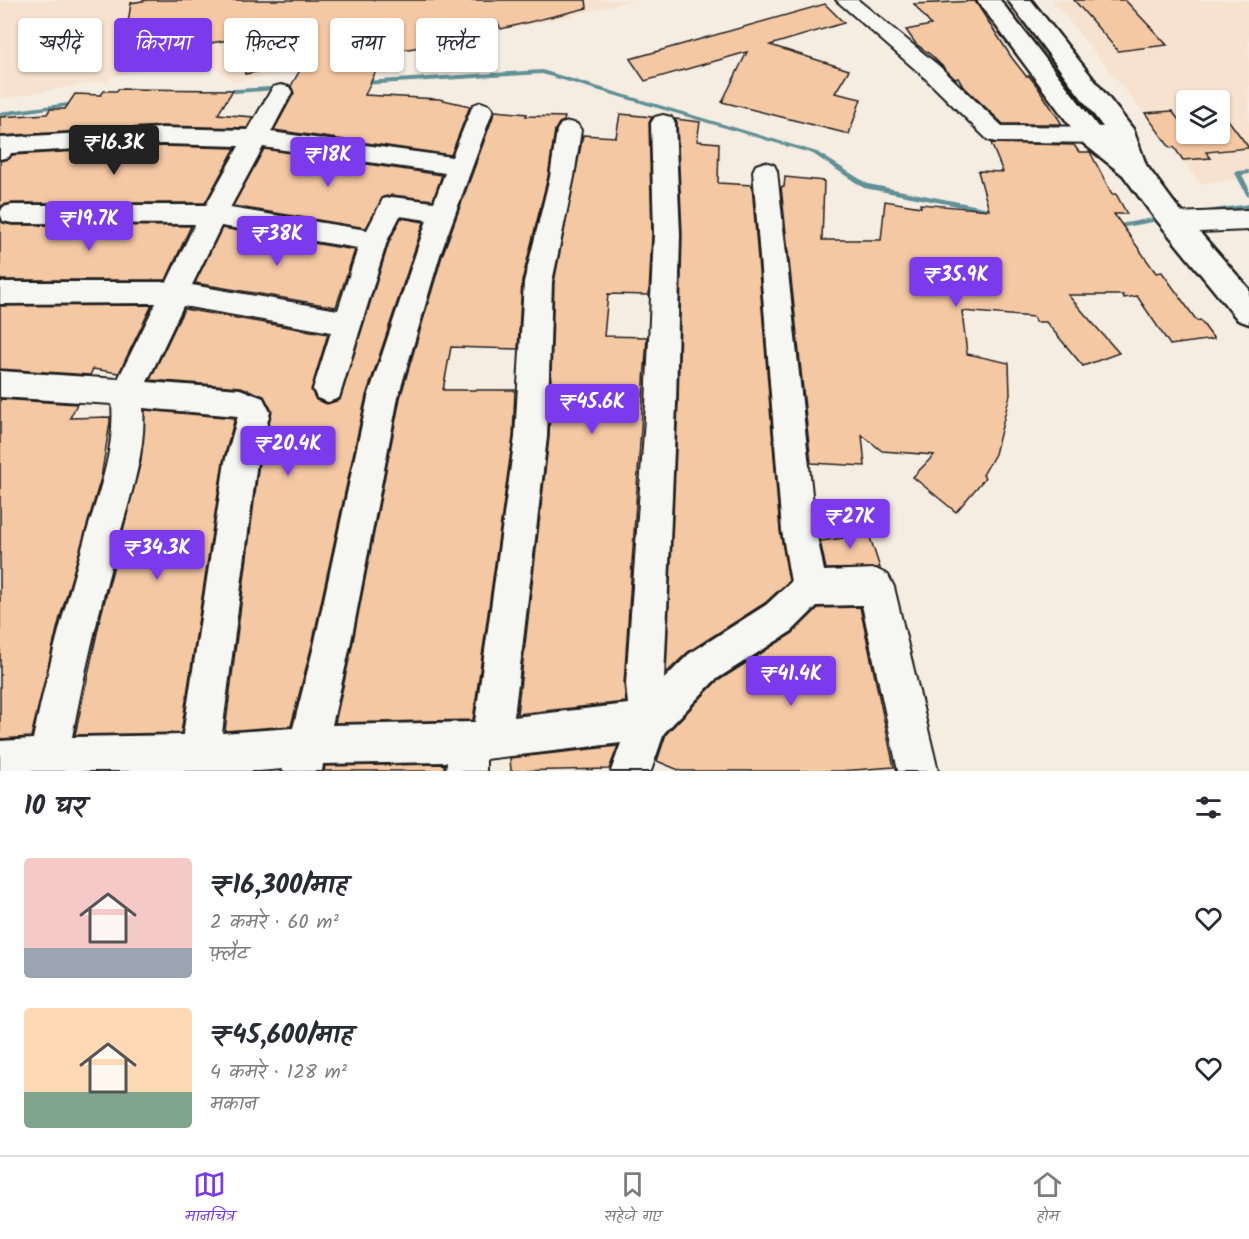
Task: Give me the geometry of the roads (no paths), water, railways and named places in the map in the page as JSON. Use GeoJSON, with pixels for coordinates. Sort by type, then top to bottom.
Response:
{"type":"FeatureCollection","features":[{"type":"Feature","properties":{"kind":"main road"},"geometry":{"type":"LineString","coordinates":[[988,0],[1092,137],[1140,177],[1175,223],[1249,310]]}},
{"type":"Feature","properties":{"kind":"main road"},"geometry":{"type":"LineString","coordinates":[[1019,0],[1124,135],[1140,177]]}},
{"type":"Feature","properties":{"kind":"street"},"geometry":{"type":"LineString","coordinates":[[846,0],[931,71],[996,134],[1092,137],[1124,135]]}},
{"type":"Feature","properties":{"kind":"street"},"geometry":{"type":"LineString","coordinates":[[47,764],[68,660],[120,467],[129,425],[126,394],[213,215],[281,92]]}},
{"type":"Feature","properties":{"kind":"street"},"geometry":{"type":"LineString","coordinates":[[304,758],[332,646],[383,397],[442,212],[481,110]]}},
{"type":"Feature","properties":{"kind":"street"},"geometry":{"type":"LineString","coordinates":[[649,721],[645,684],[661,404],[667,234],[663,123]]}},
{"type":"Feature","properties":{"kind":"street"},"geometry":{"type":"LineString","coordinates":[[475,750],[531,437],[536,385],[538,282],[562,177],[569,130]]}},
{"type":"Feature","properties":{"kind":"street"},"geometry":{"type":"LineString","coordinates":[[5,142],[162,135],[256,138],[460,167]]}},
{"type":"Feature","properties":{"kind":"street"},"geometry":{"type":"LineString","coordinates":[[765,171],[799,531],[810,590]]}},
{"type":"Feature","properties":{"kind":"street"},"geometry":{"type":"LineString","coordinates":[[328,389],[374,241],[392,206],[442,212]]}},
{"type":"Feature","properties":{"kind":"street"},"geometry":{"type":"LineString","coordinates":[[12,214],[213,215],[374,241]]}},
{"type":"Feature","properties":{"kind":"street"},"geometry":{"type":"LineString","coordinates":[[1175,223],[1249,220]]}},
{"type":"Feature","properties":{"kind":"street"},"geometry":{"type":"LineString","coordinates":[[0,293],[132,291],[175,293],[256,309],[348,323]]}},
{"type":"Feature","properties":{"kind":"street"},"geometry":{"type":"LineString","coordinates":[[0,384],[106,390],[126,394],[240,402],[255,412],[241,462],[198,763]]}},
{"type":"Feature","properties":{"kind":"street"},"geometry":{"type":"LineString","coordinates":[[631,771],[649,721],[702,667],[779,618],[810,590],[876,587],[918,771]]}},
{"type":"Feature","properties":{"kind":"street"},"geometry":{"type":"LineString","coordinates":[[0,761],[47,764],[198,763],[284,750],[304,758],[475,750],[649,721]]}},
{"type":"Feature","properties":{"kind":"waterway"},"geometry":{"type":"LineString","coordinates":[[363,83],[542,72],[815,153],[866,186],[999,212]]}},
{"type":"Feature","properties":{"kind":"waterway"},"geometry":{"type":"LineString","coordinates":[[222,92],[300,87]]}},
{"type":"Feature","properties":{"kind":"waterway"},"geometry":{"type":"LineString","coordinates":[[0,114],[76,104]]}},
{"type":"Feature","properties":{"kind":"waterway"},"geometry":{"type":"LineString","coordinates":[[1249,172],[1238,173],[1249,194]]}},
{"type":"Feature","properties":{"kind":"waterway"},"geometry":{"type":"LineString","coordinates":[[1200,213],[1249,206]]}},
{"type":"Feature","properties":{"kind":"waterway"},"geometry":{"type":"LineString","coordinates":[[1114,227],[1164,218]]}}]}
